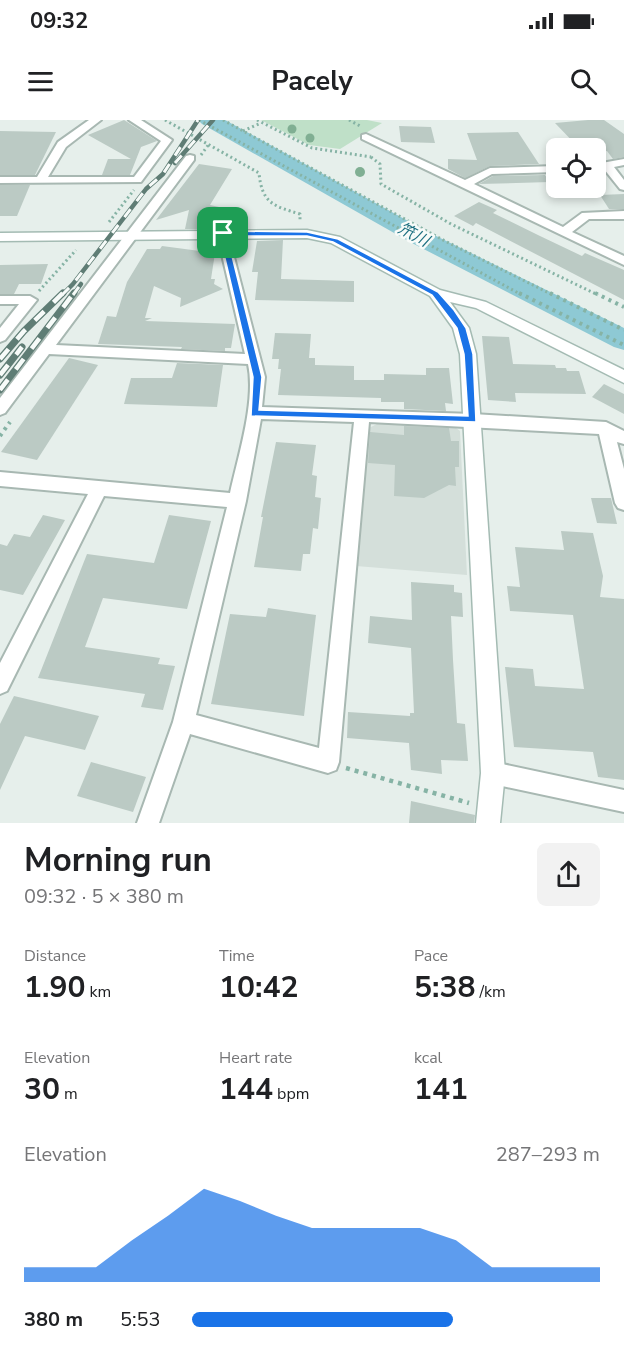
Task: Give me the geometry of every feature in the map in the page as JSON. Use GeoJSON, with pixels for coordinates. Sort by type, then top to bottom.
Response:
{"type":"FeatureCollection","features":[{"type":"Feature","properties":{"kind":"street"},"geometry":{"type":"LineString","coordinates":[[41,180],[57,148],[77,130],[96,120]]}},
{"type":"Feature","properties":{"kind":"street"},"geometry":{"type":"LineString","coordinates":[[0,180],[137,180],[167,140],[134,120]]}},
{"type":"Feature","properties":{"kind":"street"},"geometry":{"type":"LineString","coordinates":[[366,138],[624,261]]}},
{"type":"Feature","properties":{"kind":"street"},"geometry":{"type":"LineString","coordinates":[[0,409],[133,234],[193,160]]}},
{"type":"Feature","properties":{"kind":"street"},"geometry":{"type":"LineString","coordinates":[[606,166],[624,162]]}},
{"type":"Feature","properties":{"kind":"street"},"geometry":{"type":"LineString","coordinates":[[466,184],[490,171],[546,169]]}},
{"type":"Feature","properties":{"kind":"street"},"geometry":{"type":"LineString","coordinates":[[606,171],[624,187]]}},
{"type":"Feature","properties":{"kind":"street"},"geometry":{"type":"LineString","coordinates":[[564,232],[586,216],[624,215]]}},
{"type":"Feature","properties":{"kind":"street"},"geometry":{"type":"LineString","coordinates":[[148,823],[184,722],[237,501],[254,413],[258,377],[223,233]]}},
{"type":"Feature","properties":{"kind":"street"},"geometry":{"type":"LineString","coordinates":[[0,237],[223,233],[307,234],[335,240],[435,293],[481,305],[624,377]]}},
{"type":"Feature","properties":{"kind":"street"},"geometry":{"type":"LineString","coordinates":[[435,293],[461,328],[468,354],[493,773],[488,823]]}},
{"type":"Feature","properties":{"kind":"street"},"geometry":{"type":"LineString","coordinates":[[0,300],[30,300]]}},
{"type":"Feature","properties":{"kind":"street"},"geometry":{"type":"LineString","coordinates":[[0,337],[30,300]]}},
{"type":"Feature","properties":{"kind":"street"},"geometry":{"type":"LineString","coordinates":[[45,350],[253,359]]}},
{"type":"Feature","properties":{"kind":"street"},"geometry":{"type":"LineString","coordinates":[[254,413],[473,420],[606,428],[624,438]]}},
{"type":"Feature","properties":{"kind":"street"},"geometry":{"type":"LineString","coordinates":[[184,722],[328,762],[362,417]]}},
{"type":"Feature","properties":{"kind":"street"},"geometry":{"type":"LineString","coordinates":[[606,428],[624,503]]}},
{"type":"Feature","properties":{"kind":"street"},"geometry":{"type":"LineString","coordinates":[[0,479],[237,501]]}},
{"type":"Feature","properties":{"kind":"street"},"geometry":{"type":"LineString","coordinates":[[0,684],[99,489]]}},
{"type":"Feature","properties":{"kind":"street"},"geometry":{"type":"LineString","coordinates":[[493,773],[624,801]]}},
{"type":"Feature","properties":{"kind":"path"},"geometry":{"type":"LineString","coordinates":[[165,120],[259,173],[260,190],[265,200],[276,207],[300,214],[301,228]]}},
{"type":"Feature","properties":{"kind":"path"},"geometry":{"type":"LineString","coordinates":[[199,120],[487,276],[624,345]]}},
{"type":"Feature","properties":{"kind":"path"},"geometry":{"type":"LineString","coordinates":[[223,120],[445,241],[624,330]]}},
{"type":"Feature","properties":{"kind":"path"},"geometry":{"type":"LineString","coordinates":[[256,120],[312,148],[371,157],[380,164],[381,184],[394,193],[451,224],[624,307]]}},
{"type":"Feature","properties":{"kind":"path"},"geometry":{"type":"LineString","coordinates":[[243,131],[262,123]]}},
{"type":"Feature","properties":{"kind":"path"},"geometry":{"type":"LineString","coordinates":[[193,160],[209,144]]}},
{"type":"Feature","properties":{"kind":"path"},"geometry":{"type":"LineString","coordinates":[[371,157],[388,148]]}},
{"type":"Feature","properties":{"kind":"path"},"geometry":{"type":"LineString","coordinates":[[104,228],[138,185],[127,185]]}},
{"type":"Feature","properties":{"kind":"path"},"geometry":{"type":"LineString","coordinates":[[30,300],[77,249]]}},
{"type":"Feature","properties":{"kind":"path"},"geometry":{"type":"LineString","coordinates":[[328,762],[475,805]]}},
{"type":"Feature","properties":{"kind":"shaded area"},"geometry":{"type":"Polygon","coordinates":[[[379,423],[434,423],[452,425],[460,431],[467,575],[356,566],[369,428],[379,423]]]}},
{"type":"Feature","properties":{"kind":"green space"},"geometry":{"type":"Polygon","coordinates":[[[261,120],[367,120],[382,123],[340,149],[309,145],[261,120]]]}},
{"type":"Feature","properties":{"kind":"building"},"geometry":{"type":"Polygon","coordinates":[[[124,120],[157,141],[141,147],[130,175],[102,175],[108,159],[131,159],[88,135],[124,120]]]}},
{"type":"Feature","properties":{"kind":"building"},"geometry":{"type":"Polygon","coordinates":[[[604,120],[624,134],[624,157],[613,159],[606,151],[606,138],[569,138],[555,123],[604,120]]]}},
{"type":"Feature","properties":{"kind":"building"},"geometry":{"type":"Polygon","coordinates":[[[399,126],[431,127],[435,143],[401,142],[399,126]]]}},
{"type":"Feature","properties":{"kind":"building"},"geometry":{"type":"Polygon","coordinates":[[[0,131],[56,132],[35,175],[0,175],[0,131]]]}},
{"type":"Feature","properties":{"kind":"building"},"geometry":{"type":"Polygon","coordinates":[[[518,132],[539,164],[490,166],[465,178],[448,169],[448,159],[477,160],[467,133],[518,132]]]}},
{"type":"Feature","properties":{"kind":"building"},"geometry":{"type":"Polygon","coordinates":[[[199,164],[232,169],[210,205],[219,207],[205,229],[185,229],[189,210],[156,220],[199,164]]]}},
{"type":"Feature","properties":{"kind":"building"},"geometry":{"type":"Polygon","coordinates":[[[545,175],[546,182],[479,184],[493,176],[545,175]]]}},
{"type":"Feature","properties":{"kind":"building"},"geometry":{"type":"Polygon","coordinates":[[[0,185],[30,185],[17,216],[0,216],[0,185]]]}},
{"type":"Feature","properties":{"kind":"building"},"geometry":{"type":"Polygon","coordinates":[[[624,194],[624,209],[609,209],[602,198],[606,198],[606,195],[624,194]]]}},
{"type":"Feature","properties":{"kind":"building"},"geometry":{"type":"Polygon","coordinates":[[[479,202],[497,210],[493,213],[582,256],[585,253],[624,270],[624,300],[476,223],[473,226],[454,216],[479,202]]]}},
{"type":"Feature","properties":{"kind":"building"},"geometry":{"type":"Polygon","coordinates":[[[283,240],[281,279],[354,281],[354,302],[255,300],[258,272],[252,272],[257,241],[283,240]]]}},
{"type":"Feature","properties":{"kind":"building"},"geometry":{"type":"Polygon","coordinates":[[[162,246],[215,253],[211,279],[215,279],[214,284],[223,289],[180,307],[181,298],[154,286],[145,318],[152,318],[145,321],[235,324],[231,348],[225,348],[225,351],[98,344],[107,316],[116,317],[127,282],[147,249],[160,249],[162,246]]]}},
{"type":"Feature","properties":{"kind":"building"},"geometry":{"type":"Polygon","coordinates":[[[48,264],[41,284],[19,284],[14,294],[0,294],[0,265],[48,264]]]}},
{"type":"Feature","properties":{"kind":"building"},"geometry":{"type":"Polygon","coordinates":[[[275,333],[311,334],[309,358],[315,358],[315,365],[354,366],[354,380],[384,380],[384,374],[426,375],[426,368],[449,368],[453,404],[445,403],[446,411],[404,409],[404,402],[381,402],[381,398],[278,395],[281,369],[278,369],[279,359],[272,359],[275,333]]]}},
{"type":"Feature","properties":{"kind":"building"},"geometry":{"type":"Polygon","coordinates":[[[482,336],[509,337],[513,364],[555,365],[556,368],[566,368],[567,371],[579,371],[586,394],[515,393],[516,402],[488,400],[482,336]]]}},
{"type":"Feature","properties":{"kind":"building"},"geometry":{"type":"Polygon","coordinates":[[[69,358],[98,365],[37,460],[1,452],[69,358]]]}},
{"type":"Feature","properties":{"kind":"building"},"geometry":{"type":"Polygon","coordinates":[[[177,363],[223,365],[217,407],[124,404],[131,378],[172,378],[177,363]]]}},
{"type":"Feature","properties":{"kind":"building"},"geometry":{"type":"Polygon","coordinates":[[[604,384],[624,394],[624,414],[592,397],[604,384]]]}},
{"type":"Feature","properties":{"kind":"building"},"geometry":{"type":"Polygon","coordinates":[[[404,426],[449,428],[451,441],[459,441],[459,467],[455,467],[456,486],[449,485],[424,498],[394,496],[395,465],[368,463],[370,432],[404,435],[404,426]]]}},
{"type":"Feature","properties":{"kind":"building"},"geometry":{"type":"Polygon","coordinates":[[[276,442],[316,445],[312,475],[317,476],[315,497],[321,498],[318,529],[313,528],[310,554],[303,554],[301,571],[254,567],[276,442]]]}},
{"type":"Feature","properties":{"kind":"building"},"geometry":{"type":"Polygon","coordinates":[[[591,498],[611,498],[617,524],[597,523],[591,498]]]}},
{"type":"Feature","properties":{"kind":"building"},"geometry":{"type":"Polygon","coordinates":[[[43,515],[65,520],[23,595],[0,590],[0,544],[7,546],[14,534],[30,537],[43,515]]]}},
{"type":"Feature","properties":{"kind":"building"},"geometry":{"type":"Polygon","coordinates":[[[169,515],[211,521],[187,609],[103,598],[85,647],[160,658],[158,664],[175,666],[163,710],[141,707],[145,694],[38,678],[87,554],[154,563],[169,515]]]}},
{"type":"Feature","properties":{"kind":"building"},"geometry":{"type":"Polygon","coordinates":[[[561,531],[593,533],[603,576],[600,597],[624,599],[624,780],[598,777],[593,752],[514,747],[505,667],[533,669],[535,686],[584,689],[573,615],[510,611],[507,586],[520,587],[515,547],[564,550],[561,531]]]}},
{"type":"Feature","properties":{"kind":"building"},"geometry":{"type":"Polygon","coordinates":[[[411,582],[454,585],[454,592],[462,593],[463,617],[451,616],[457,723],[465,724],[468,761],[441,760],[442,774],[411,770],[409,743],[347,738],[348,712],[410,716],[410,713],[414,713],[411,648],[368,643],[370,616],[412,620],[411,582]]]}},
{"type":"Feature","properties":{"kind":"building"},"geometry":{"type":"Polygon","coordinates":[[[268,608],[316,615],[304,716],[211,704],[230,614],[266,617],[268,608]]]}},
{"type":"Feature","properties":{"kind":"building"},"geometry":{"type":"Polygon","coordinates":[[[14,696],[99,716],[85,750],[25,736],[0,790],[0,724],[14,696]]]}},
{"type":"Feature","properties":{"kind":"building"},"geometry":{"type":"Polygon","coordinates":[[[91,762],[146,777],[133,812],[77,796],[91,762]]]}},
{"type":"Feature","properties":{"kind":"building"},"geometry":{"type":"Polygon","coordinates":[[[411,801],[475,815],[474,823],[409,823],[411,801]]]}},
{"type":"Feature","properties":{"kind":"waterway","name":"笊川"},"geometry":{"type":"LineString","coordinates":[[209,120],[419,237],[624,340]]}},
{"type":"Feature","properties":{"kind":"railway"},"geometry":{"type":"LineString","coordinates":[[62,295],[146,189],[163,174],[198,120]]}},
{"type":"Feature","properties":{"kind":"railway"},"geometry":{"type":"LineString","coordinates":[[175,163],[213,120]]}},
{"type":"Feature","properties":{"kind":"railway"},"geometry":{"type":"LineString","coordinates":[[73,295],[81,284]]}},
{"type":"Feature","properties":{"kind":"railway"},"geometry":{"type":"LineString","coordinates":[[0,359],[24,331],[63,293]]}},
{"type":"Feature","properties":{"kind":"railway"},"geometry":{"type":"LineString","coordinates":[[0,390],[74,293]]}},
{"type":"Feature","properties":{"kind":"railway"},"geometry":{"type":"LineString","coordinates":[[0,375],[22,347]]}},
{"type":"Feature","properties":{"kind":"route"},"geometry":{"type":"LineString","coordinates":[[223,233],[307,234],[335,240],[435,293],[461,328],[468,354],[473,420],[254,413],[258,377],[223,233]]}}]}
